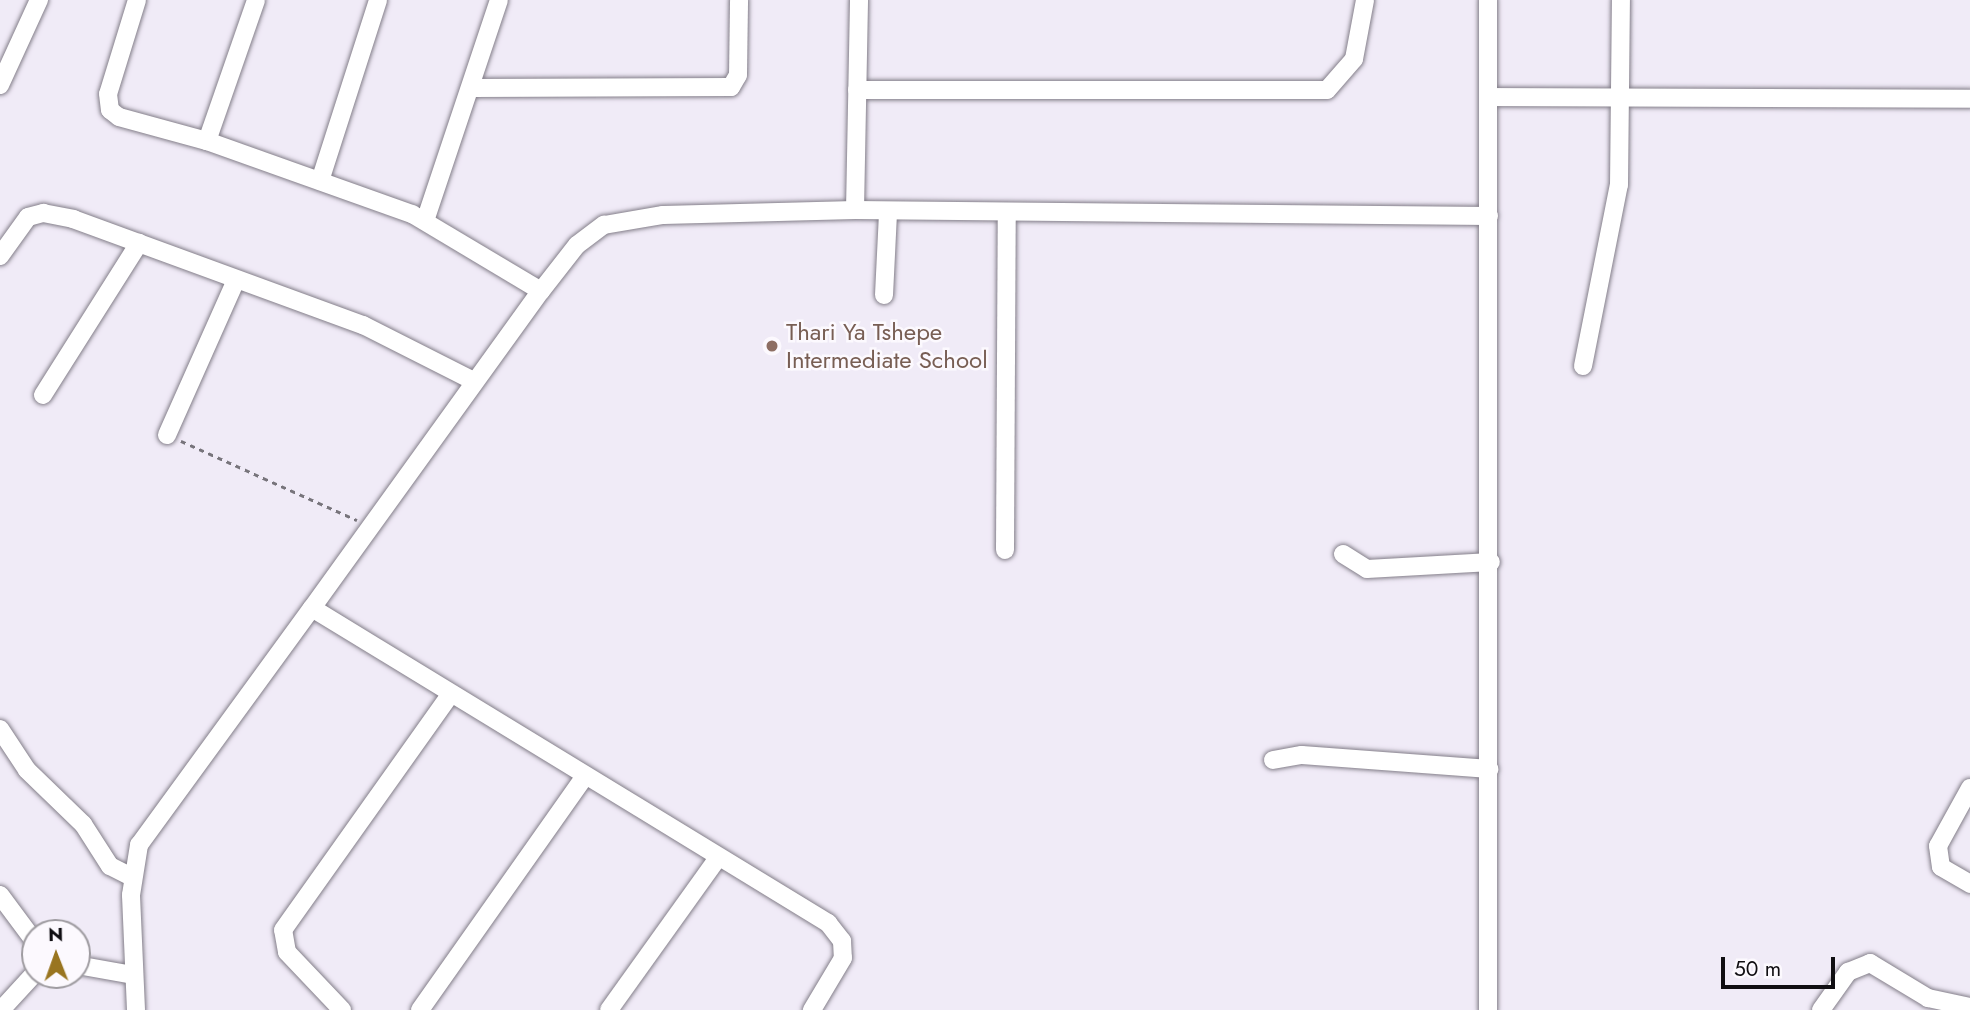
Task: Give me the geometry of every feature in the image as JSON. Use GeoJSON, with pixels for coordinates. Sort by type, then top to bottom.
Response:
{"type":"FeatureCollection","features":[{"type":"Feature","properties":{"kind":"street"},"geometry":{"type":"LineString","coordinates":[[0,85],[39,0]]}},
{"type":"Feature","properties":{"kind":"street"},"geometry":{"type":"LineString","coordinates":[[137,0],[108,94],[110,110],[207,141],[425,221],[541,291]]}},
{"type":"Feature","properties":{"kind":"street"},"geometry":{"type":"LineString","coordinates":[[207,141],[256,0]]}},
{"type":"Feature","properties":{"kind":"street"},"geometry":{"type":"LineString","coordinates":[[320,181],[378,0]]}},
{"type":"Feature","properties":{"kind":"street"},"geometry":{"type":"LineString","coordinates":[[425,221],[499,0]]}},
{"type":"Feature","properties":{"kind":"street"},"geometry":{"type":"LineString","coordinates":[[471,88],[732,87],[738,75],[739,0]]}},
{"type":"Feature","properties":{"kind":"street"},"geometry":{"type":"LineString","coordinates":[[855,210],[859,0]]}},
{"type":"Feature","properties":{"kind":"street"},"geometry":{"type":"LineString","coordinates":[[857,90],[1327,90],[1338,85],[1354,59],[1365,0]]}},
{"type":"Feature","properties":{"kind":"street"},"geometry":{"type":"LineString","coordinates":[[1488,0],[1491,562],[1488,1010]]}},
{"type":"Feature","properties":{"kind":"street"},"geometry":{"type":"LineString","coordinates":[[1583,366],[1619,185],[1621,0]]}},
{"type":"Feature","properties":{"kind":"street"},"geometry":{"type":"LineString","coordinates":[[1488,97],[1970,99]]}},
{"type":"Feature","properties":{"kind":"street"},"geometry":{"type":"LineString","coordinates":[[136,1010],[132,877],[146,832],[372,527],[474,380],[541,291],[591,232],[618,220],[855,210],[1489,216]]}},
{"type":"Feature","properties":{"kind":"street"},"geometry":{"type":"LineString","coordinates":[[0,256],[28,217],[43,212],[139,243],[363,325],[474,380]]}},
{"type":"Feature","properties":{"kind":"street"},"geometry":{"type":"LineString","coordinates":[[884,295],[888,212]]}},
{"type":"Feature","properties":{"kind":"street"},"geometry":{"type":"LineString","coordinates":[[1005,550],[1007,212]]}},
{"type":"Feature","properties":{"kind":"street"},"geometry":{"type":"LineString","coordinates":[[43,395],[139,243]]}},
{"type":"Feature","properties":{"kind":"street"},"geometry":{"type":"LineString","coordinates":[[167,435],[236,280]]}},
{"type":"Feature","properties":{"kind":"street"},"geometry":{"type":"LineString","coordinates":[[1343,554],[1367,569],[1491,562]]}},
{"type":"Feature","properties":{"kind":"street"},"geometry":{"type":"LineString","coordinates":[[312,608],[449,696],[585,776],[837,932],[840,967],[812,1010]]}},
{"type":"Feature","properties":{"kind":"street"},"geometry":{"type":"LineString","coordinates":[[342,1010],[287,951],[283,930],[449,696]]}},
{"type":"Feature","properties":{"kind":"street"},"geometry":{"type":"LineString","coordinates":[[0,729],[27,770],[83,824],[110,866],[132,877]]}},
{"type":"Feature","properties":{"kind":"street"},"geometry":{"type":"LineString","coordinates":[[1273,760],[1302,755],[1489,769]]}},
{"type":"Feature","properties":{"kind":"street"},"geometry":{"type":"LineString","coordinates":[[420,1010],[585,776]]}},
{"type":"Feature","properties":{"kind":"street"},"geometry":{"type":"LineString","coordinates":[[1970,788],[1938,846],[1941,867],[1970,884]]}},
{"type":"Feature","properties":{"kind":"street"},"geometry":{"type":"LineString","coordinates":[[610,1010],[718,858]]}},
{"type":"Feature","properties":{"kind":"street"},"geometry":{"type":"LineString","coordinates":[[0,895],[21,923]]}},
{"type":"Feature","properties":{"kind":"street"},"geometry":{"type":"LineString","coordinates":[[1821,1010],[1848,972],[1870,963],[1928,998],[1970,1007]]}},
{"type":"Feature","properties":{"kind":"street"},"geometry":{"type":"LineString","coordinates":[[91,968],[133,975]]}},
{"type":"Feature","properties":{"kind":"street"},"geometry":{"type":"LineString","coordinates":[[1,1010],[21,988]]}},
{"type":"Feature","properties":{"kind":"path"},"geometry":{"type":"LineString","coordinates":[[167,435],[372,527]]}},
{"type":"Feature","properties":{"kind":"place","name":"Thari Ya Tshepe Intermediate School"},"geometry":{"type":"Point","coordinates":[772,346]}}]}
